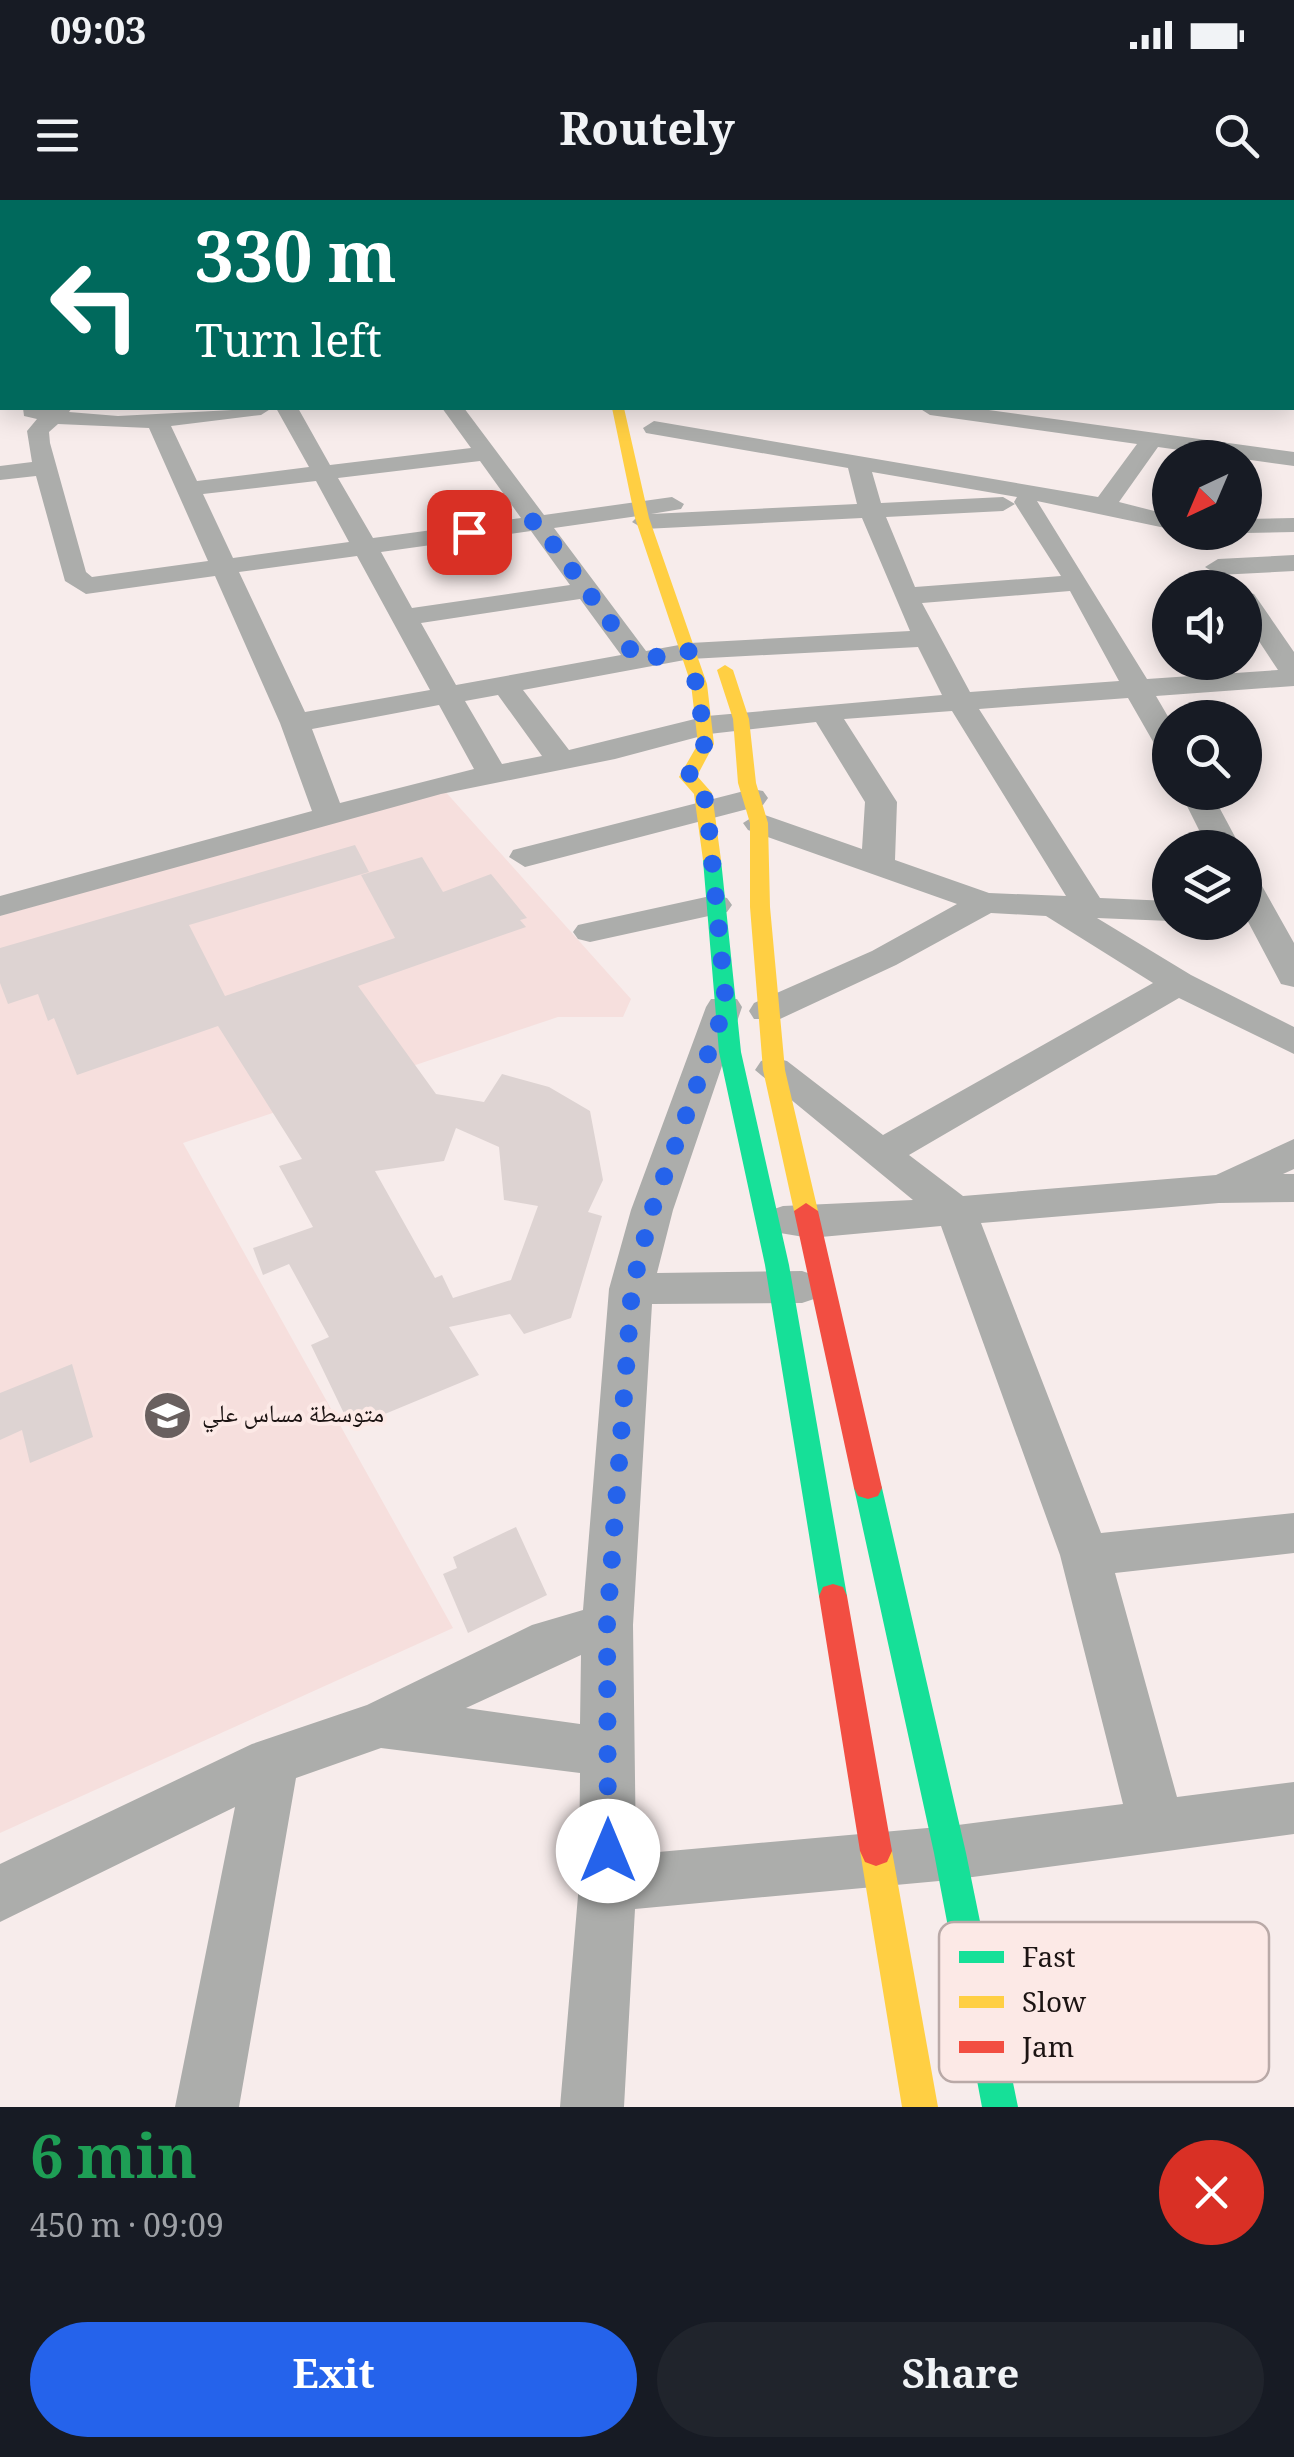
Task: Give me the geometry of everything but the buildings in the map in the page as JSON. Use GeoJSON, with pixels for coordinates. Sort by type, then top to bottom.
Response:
{"type":"FeatureCollection","features":[{"type":"Feature","properties":{"kind":"street"},"geometry":{"type":"LineString","coordinates":[[244,410],[90,425],[42,422],[43,468],[80,584],[107,585],[536,521],[675,512],[872,511],[1026,502],[1092,504],[1152,438]]}},
{"type":"Feature","properties":{"kind":"street"},"geometry":{"type":"LineString","coordinates":[[288,410],[369,546],[492,774]]}},
{"type":"Feature","properties":{"kind":"street"},"geometry":{"type":"LineString","coordinates":[[454,410],[638,660]]}},
{"type":"Feature","properties":{"kind":"street"},"geometry":{"type":"LineString","coordinates":[[618,410],[643,514],[741,719],[755,810],[744,1126],[789,1222],[802,1287],[822,1550],[880,1859],[920,2107]]}},
{"type":"Feature","properties":{"kind":"street"},"geometry":{"type":"LineString","coordinates":[[960,410],[1049,416],[1152,438],[1294,459]]}},
{"type":"Feature","properties":{"kind":"street"},"geometry":{"type":"LineString","coordinates":[[157,420],[295,724],[329,814]]}},
{"type":"Feature","properties":{"kind":"street"},"geometry":{"type":"LineString","coordinates":[[654,427],[1152,518]]}},
{"type":"Feature","properties":{"kind":"street"},"geometry":{"type":"LineString","coordinates":[[189,489],[486,452]]}},
{"type":"Feature","properties":{"kind":"street"},"geometry":{"type":"LineString","coordinates":[[858,462],[872,511],[905,596],[1072,908],[1178,983],[1294,1042]]}},
{"type":"Feature","properties":{"kind":"street"},"geometry":{"type":"LineString","coordinates":[[0,472],[43,468]]}},
{"type":"Feature","properties":{"kind":"street"},"geometry":{"type":"LineString","coordinates":[[1026,502],[1152,712]]}},
{"type":"Feature","properties":{"kind":"street"},"geometry":{"type":"LineString","coordinates":[[1262,526],[1294,525]]}},
{"type":"Feature","properties":{"kind":"street"},"geometry":{"type":"LineString","coordinates":[[1203,550],[1219,570]]}},
{"type":"Feature","properties":{"kind":"street"},"geometry":{"type":"LineString","coordinates":[[1260,570],[1294,562]]}},
{"type":"Feature","properties":{"kind":"street"},"geometry":{"type":"LineString","coordinates":[[905,596],[1078,583]]}},
{"type":"Feature","properties":{"kind":"street"},"geometry":{"type":"LineString","coordinates":[[406,617],[586,590]]}},
{"type":"Feature","properties":{"kind":"street"},"geometry":{"type":"LineString","coordinates":[[1262,612],[1294,617]]}},
{"type":"Feature","properties":{"kind":"street"},"geometry":{"type":"LineString","coordinates":[[0,906],[329,814],[492,774],[615,750],[706,725],[741,719],[1294,675],[1262,624]]}},
{"type":"Feature","properties":{"kind":"street"},"geometry":{"type":"LineString","coordinates":[[295,724],[707,644],[927,638]]}},
{"type":"Feature","properties":{"kind":"street"},"geometry":{"type":"LineString","coordinates":[[689,772],[705,750],[707,644]]}},
{"type":"Feature","properties":{"kind":"street"},"geometry":{"type":"LineString","coordinates":[[504,685],[562,761]]}},
{"type":"Feature","properties":{"kind":"street"},"geometry":{"type":"LineString","coordinates":[[825,712],[880,802],[878,862]]}},
{"type":"Feature","properties":{"kind":"street"},"geometry":{"type":"LineString","coordinates":[[615,750],[648,765],[689,772]]}},
{"type":"Feature","properties":{"kind":"street"},"geometry":{"type":"LineString","coordinates":[[689,772],[707,809],[714,905],[746,1008],[774,1070],[789,1222],[802,1287],[950,1854],[963,1922]]}},
{"type":"Feature","properties":{"kind":"street"},"geometry":{"type":"LineString","coordinates":[[525,857],[707,809],[755,810],[985,902],[1152,910]]}},
{"type":"Feature","properties":{"kind":"street"},"geometry":{"type":"LineString","coordinates":[[1262,902],[1294,898]]}},
{"type":"Feature","properties":{"kind":"street"},"geometry":{"type":"LineString","coordinates":[[592,2107],[608,1884],[607,1625],[632,1288],[652,1210],[746,1008],[884,958],[985,902]]}},
{"type":"Feature","properties":{"kind":"street"},"geometry":{"type":"LineString","coordinates":[[590,932],[714,905]]}},
{"type":"Feature","properties":{"kind":"street"},"geometry":{"type":"LineString","coordinates":[[1262,922],[1294,976]]}},
{"type":"Feature","properties":{"kind":"street"},"geometry":{"type":"LineString","coordinates":[[880,1154],[1178,983]]}},
{"type":"Feature","properties":{"kind":"street"},"geometry":{"type":"LineString","coordinates":[[774,1070],[956,1212],[1085,1555],[1156,1824]]}},
{"type":"Feature","properties":{"kind":"street"},"geometry":{"type":"LineString","coordinates":[[1219,1190],[1294,1152]]}},
{"type":"Feature","properties":{"kind":"street"},"geometry":{"type":"LineString","coordinates":[[789,1222],[1219,1190],[1294,1188]]}},
{"type":"Feature","properties":{"kind":"street"},"geometry":{"type":"LineString","coordinates":[[632,1288],[802,1287]]}},
{"type":"Feature","properties":{"kind":"street"},"geometry":{"type":"LineString","coordinates":[[1085,1555],[1294,1533]]}},
{"type":"Feature","properties":{"kind":"street"},"geometry":{"type":"LineString","coordinates":[[0,1894],[271,1762],[381,1724],[550,1641],[607,1625]]}},
{"type":"Feature","properties":{"kind":"street"},"geometry":{"type":"LineString","coordinates":[[381,1724],[538,1740],[609,1754]]}},
{"type":"Feature","properties":{"kind":"street"},"geometry":{"type":"LineString","coordinates":[[206,2107],[271,1762]]}},
{"type":"Feature","properties":{"kind":"street"},"geometry":{"type":"LineString","coordinates":[[608,1884],[950,1854],[1294,1808]]}},
{"type":"Feature","properties":{"kind":"street"},"geometry":{"type":"LineString","coordinates":[[995,2082],[1000,2107]]}},
{"type":"Feature","properties":{"kind":"shaded area"},"geometry":{"type":"Polygon","coordinates":[[[443,789],[631,999],[623,1017],[558,1017],[183,1143],[453,1628],[0,1833],[0,916],[443,789]]]}},
{"type":"Feature","properties":{"kind":"traffic: fast"},"geometry":{"type":"LineString","coordinates":[[712,860],[730,1052],[777,1265],[833,1596]]}},
{"type":"Feature","properties":{"kind":"traffic: fast"},"geometry":{"type":"LineString","coordinates":[[868,1488],[964,1922]]}},
{"type":"Feature","properties":{"kind":"traffic: fast"},"geometry":{"type":"LineString","coordinates":[[995,2082],[1000,2107]]}},
{"type":"Feature","properties":{"kind":"traffic: slow"},"geometry":{"type":"LineString","coordinates":[[618,410],[642,518],[699,684],[706,744],[688,777],[703,793],[712,860]]}},
{"type":"Feature","properties":{"kind":"traffic: slow"},"geometry":{"type":"LineString","coordinates":[[725,670],[741,719],[747,783],[759,823],[760,907],[774,1070],[806,1211]]}},
{"type":"Feature","properties":{"kind":"traffic: slow"},"geometry":{"type":"LineString","coordinates":[[876,1851],[920,2107]]}},
{"type":"Feature","properties":{"kind":"traffic: jam"},"geometry":{"type":"LineString","coordinates":[[806,1211],[868,1488]]}},
{"type":"Feature","properties":{"kind":"traffic: jam"},"geometry":{"type":"LineString","coordinates":[[833,1596],[876,1851]]}},
{"type":"Feature","properties":{"kind":"place","name":"متوسطة مساس علي"},"geometry":{"type":"Point","coordinates":[167,1416]}},
{"type":"Feature","properties":{"kind":"route"},"geometry":{"type":"LineString","coordinates":[[469,532],[536,521],[638,660],[690,651],[706,725],[705,750],[690,768],[688,777],[703,792],[707,809],[726,1004],[652,1210],[632,1288],[607,1625],[608,1851]]}}]}
